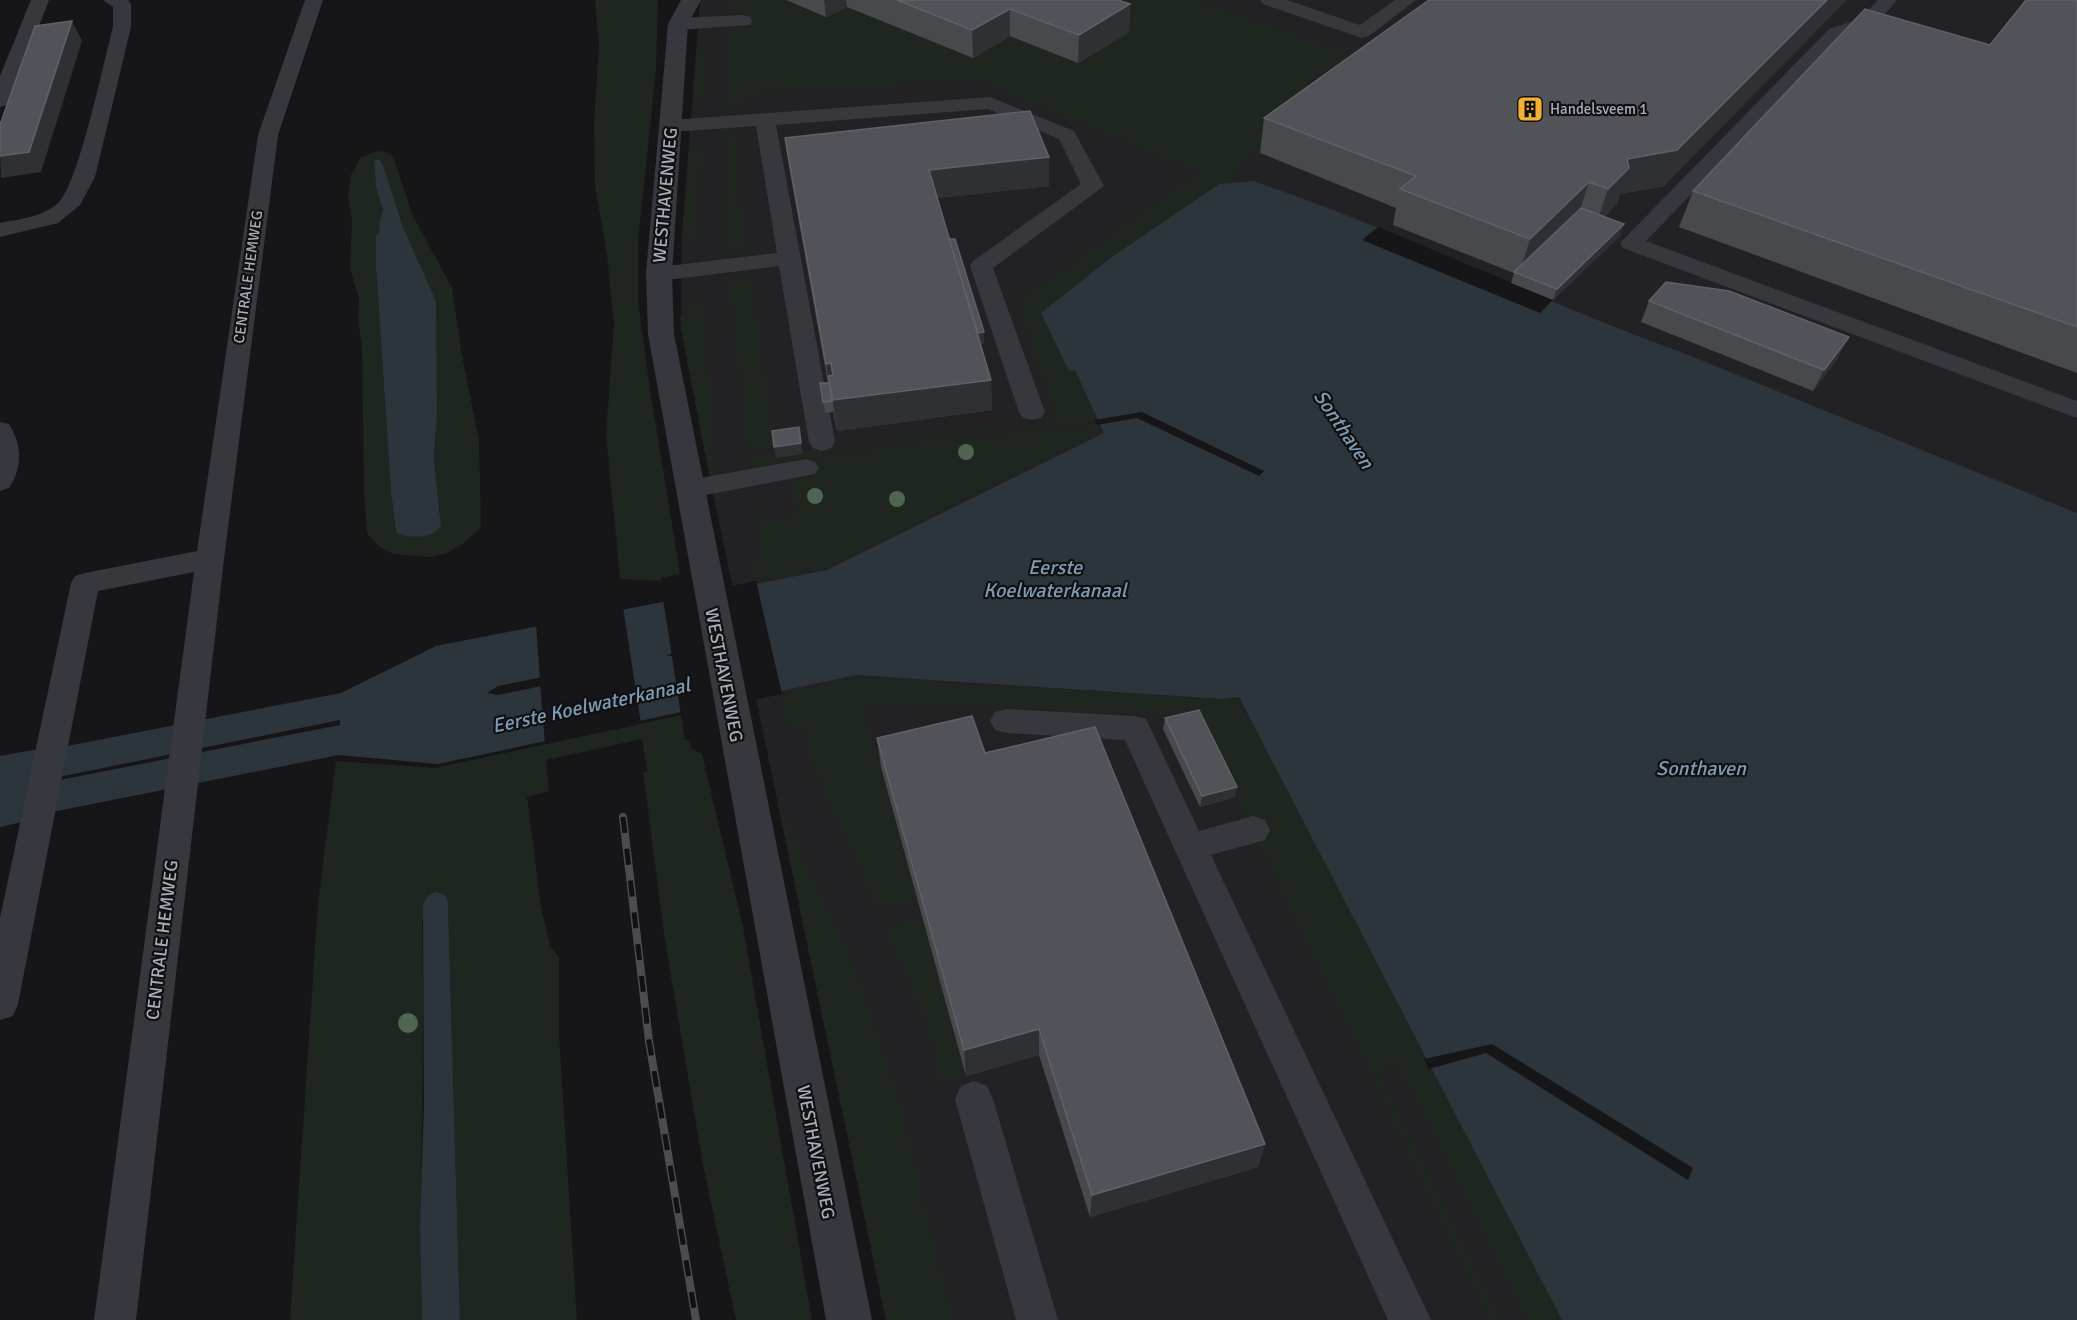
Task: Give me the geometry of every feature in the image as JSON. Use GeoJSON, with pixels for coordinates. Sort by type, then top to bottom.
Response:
{"type":"FeatureCollection","features":[{"type":"Feature","properties":{"kind":"street","name":"WESTHAVENWEG"},"geometry":{"type":"LineString","coordinates":[[668,0],[678,24]]}},
{"type":"Feature","properties":{"kind":"street","name":"WESTHAVENWEG"},"geometry":{"type":"LineString","coordinates":[[691,0],[678,24],[659,274],[661,334],[849,1320]]}},
{"type":"Feature","properties":{"kind":"lane"},"geometry":{"type":"LineString","coordinates":[[0,101],[40,0]]}},
{"type":"Feature","properties":{"kind":"lane"},"geometry":{"type":"LineString","coordinates":[[0,230],[37,223],[61,212],[69,205],[84,177],[122,27],[122,4],[112,0]]}},
{"type":"Feature","properties":{"kind":"lane","name":"CENTRALE HEMWEG"},"geometry":{"type":"LineString","coordinates":[[115,1320],[210,560],[268,135],[314,0]]}},
{"type":"Feature","properties":{"kind":"lane"},"geometry":{"type":"LineString","coordinates":[[1269,0],[1362,32],[1407,0]]}},
{"type":"Feature","properties":{"kind":"lane"},"geometry":{"type":"LineString","coordinates":[[1888,0],[1867,23],[1836,33],[1632,243],[2077,410]]}},
{"type":"Feature","properties":{"kind":"lane"},"geometry":{"type":"LineString","coordinates":[[678,24],[743,21]]}},
{"type":"Feature","properties":{"kind":"lane"},"geometry":{"type":"LineString","coordinates":[[671,126],[990,103],[1068,135],[1093,186],[981,266],[1032,412]]}},
{"type":"Feature","properties":{"kind":"lane"},"geometry":{"type":"LineString","coordinates":[[765,120],[822,442]]}},
{"type":"Feature","properties":{"kind":"lane"},"geometry":{"type":"LineString","coordinates":[[659,274],[790,258]]}},
{"type":"Feature","properties":{"kind":"lane"},"geometry":{"type":"LineString","coordinates":[[0,430],[8,449],[0,482]]}},
{"type":"Feature","properties":{"kind":"lane"},"geometry":{"type":"LineString","coordinates":[[690,489],[806,468]]}},
{"type":"Feature","properties":{"kind":"lane"},"geometry":{"type":"LineString","coordinates":[[0,1004],[85,583],[210,560]]}},
{"type":"Feature","properties":{"kind":"lane"},"geometry":{"type":"LineString","coordinates":[[1006,721],[1135,728],[1410,1320]]}},
{"type":"Feature","properties":{"kind":"lane"},"geometry":{"type":"LineString","coordinates":[[1190,847],[1254,830]]}},
{"type":"Feature","properties":{"kind":"lane"},"geometry":{"type":"LineString","coordinates":[[974,1099],[1037,1320]]}},
{"type":"Feature","properties":{"kind":"shaded area"},"geometry":{"type":"Polygon","coordinates":[[[595,0],[658,0],[656,70],[638,242],[638,301],[680,574],[661,578],[660,581],[620,579],[606,435],[614,323],[607,255],[595,186],[594,125],[599,45],[595,0]]]}},
{"type":"Feature","properties":{"kind":"shaded area"},"geometry":{"type":"Polygon","coordinates":[[[700,0],[2077,0],[2077,1320],[886,1320],[709,474],[681,328],[682,233],[700,0]]]}},
{"type":"Feature","properties":{"kind":"shaded area"},"geometry":{"type":"Polygon","coordinates":[[[730,0],[736,0],[736,7],[740,7],[740,0],[1195,0],[1380,65],[1260,153],[1255,152],[1246,159],[1240,164],[1235,182],[1219,184],[1109,259],[1041,313],[1075,370],[1097,418],[1095,420],[1057,427],[928,436],[750,469],[748,455],[774,452],[776,458],[931,432],[1057,422],[1018,303],[1200,172],[975,80],[741,94],[741,108],[726,109],[729,32],[743,29],[743,11],[730,10],[730,0]]]}},
{"type":"Feature","properties":{"kind":"shaded area"},"geometry":{"type":"Polygon","coordinates":[[[707,40],[704,103],[693,97],[696,55],[707,40]]]}},
{"type":"Feature","properties":{"kind":"shaded area"},"geometry":{"type":"Polygon","coordinates":[[[740,135],[738,195],[747,250],[726,253],[723,227],[726,137],[740,135]]]}},
{"type":"Feature","properties":{"kind":"shaded area"},"geometry":{"type":"Polygon","coordinates":[[[702,145],[698,240],[682,233],[690,151],[702,145]]]}},
{"type":"Feature","properties":{"kind":"shaded area"},"geometry":{"type":"Polygon","coordinates":[[[383,151],[393,156],[412,214],[452,288],[461,350],[479,441],[481,527],[463,544],[445,554],[429,557],[393,554],[380,547],[367,533],[364,491],[362,346],[358,321],[359,299],[350,268],[352,222],[348,193],[351,175],[360,158],[383,151]],[[379,159],[374,161],[376,187],[383,210],[380,229],[376,236],[376,267],[391,492],[396,532],[407,536],[430,534],[440,513],[434,459],[437,413],[436,301],[403,227],[379,159]]]}},
{"type":"Feature","properties":{"kind":"shaded area"},"geometry":{"type":"Polygon","coordinates":[[[751,275],[774,445],[748,449],[728,279],[751,275]]]}},
{"type":"Feature","properties":{"kind":"shaded area"},"geometry":{"type":"Polygon","coordinates":[[[702,299],[717,472],[709,474],[680,316],[702,299]]]}},
{"type":"Feature","properties":{"kind":"shaded area"},"geometry":{"type":"Polygon","coordinates":[[[1098,425],[1101,432],[826,567],[756,581],[752,561],[759,559],[752,489],[762,522],[798,515],[792,485],[798,478],[813,474],[811,462],[930,441],[1061,431],[1098,425]]]}},
{"type":"Feature","properties":{"kind":"shaded area"},"geometry":{"type":"Polygon","coordinates":[[[855,678],[1237,700],[1249,722],[1253,721],[1562,1320],[1526,1320],[1406,1081],[1403,1082],[1395,1065],[1378,1071],[1500,1320],[1490,1320],[1198,717],[899,704],[862,705],[917,899],[878,910],[814,769],[802,725],[787,727],[782,696],[782,694],[855,678]]]}},
{"type":"Feature","properties":{"kind":"shaded area"},"geometry":{"type":"Polygon","coordinates":[[[681,715],[685,740],[689,740],[691,748],[702,754],[743,927],[812,1320],[736,1320],[704,1170],[665,941],[643,772],[647,771],[642,739],[546,760],[549,791],[527,797],[541,907],[550,946],[559,958],[559,1033],[577,1320],[460,1320],[448,903],[422,921],[422,1320],[290,1320],[318,903],[336,761],[435,768],[681,715]]]}},
{"type":"Feature","properties":{"kind":"shaded area"},"geometry":{"type":"Polygon","coordinates":[[[777,800],[850,957],[898,1093],[953,1320],[886,1320],[777,800]]]}},
{"type":"Feature","properties":{"kind":"shaded area"},"geometry":{"type":"Polygon","coordinates":[[[923,918],[966,1076],[941,1085],[927,1023],[885,928],[923,918]]]}},
{"type":"Feature","properties":{"kind":"water"},"geometry":{"type":"Polygon","coordinates":[[[379,159],[403,227],[436,301],[437,413],[434,459],[441,526],[433,533],[420,536],[407,536],[396,532],[391,492],[376,267],[376,236],[380,230],[383,210],[376,187],[374,161],[379,159]]]}},
{"type":"Feature","properties":{"kind":"water","name":"Sonthaven"},"geometry":{"type":"Polygon","coordinates":[[[1252,181],[1306,200],[2077,513],[2077,1320],[1562,1320],[1239,697],[1223,699],[856,675],[438,764],[339,755],[27,817],[22,822],[0,827],[0,756],[39,749],[41,751],[341,693],[436,646],[827,570],[1104,433],[1075,370],[1069,371],[1041,313],[1109,259],[1219,184],[1252,181]],[[764,632],[675,652],[666,656],[766,639],[764,632]],[[626,660],[498,686],[487,693],[498,695],[628,668],[626,660]],[[340,720],[34,782],[34,785],[340,725],[340,720]]]}},
{"type":"Feature","properties":{"kind":"water"},"geometry":{"type":"Polygon","coordinates":[[[436,892],[445,895],[448,903],[460,1320],[422,1320],[420,1225],[424,1106],[423,904],[428,896],[436,892]]]}},
{"type":"Feature","properties":{"kind":"pier"},"geometry":{"type":"Polygon","coordinates":[[[1378,227],[1553,300],[1540,313],[1362,240],[1378,227]]]}},
{"type":"Feature","properties":{"kind":"pier"},"geometry":{"type":"Polygon","coordinates":[[[1142,412],[1264,471],[1259,476],[1137,418],[1097,425],[1094,420],[1142,412]]]}},
{"type":"Feature","properties":{"kind":"pier"},"geometry":{"type":"Polygon","coordinates":[[[756,581],[782,694],[681,715],[663,599],[756,581]]]}},
{"type":"Feature","properties":{"kind":"pier"},"geometry":{"type":"Polygon","coordinates":[[[623,607],[641,724],[545,744],[540,683],[627,664],[540,681],[536,624],[623,607]]]}},
{"type":"Feature","properties":{"kind":"pier"},"geometry":{"type":"Polygon","coordinates":[[[1492,1044],[1693,1168],[1688,1180],[1486,1053],[1429,1069],[1424,1059],[1492,1044]]]}},
{"type":"Feature","properties":{"kind":"building"},"geometry":{"type":"Polygon","coordinates":[[[897,0],[1118,0],[1130,4],[1079,35],[1010,9],[972,30],[897,0]]]}},
{"type":"Feature","properties":{"kind":"building","name":"Handelsveem 1"},"geometry":{"type":"Polygon","coordinates":[[[1429,0],[1827,0],[1677,150],[1627,159],[1629,168],[1608,189],[1589,182],[1530,239],[1400,189],[1416,176],[1264,118],[1429,0]]]}},
{"type":"Feature","properties":{"kind":"building"},"geometry":{"type":"Polygon","coordinates":[[[2026,0],[2077,0],[2077,327],[1693,191],[1865,9],[1990,45],[2026,0]]]}},
{"type":"Feature","properties":{"kind":"building"},"geometry":{"type":"Polygon","coordinates":[[[72,21],[29,152],[0,156],[0,125],[35,26],[72,21]]]}},
{"type":"Feature","properties":{"kind":"building"},"geometry":{"type":"Polygon","coordinates":[[[1030,111],[1049,157],[929,170],[991,380],[833,400],[828,376],[833,375],[831,363],[826,364],[785,138],[1030,111]]]}},
{"type":"Feature","properties":{"kind":"building"},"geometry":{"type":"Polygon","coordinates":[[[1581,208],[1624,224],[1557,289],[1514,272],[1581,208]]]}},
{"type":"Feature","properties":{"kind":"building"},"geometry":{"type":"Polygon","coordinates":[[[949,239],[955,239],[984,332],[978,333],[949,239]]]}},
{"type":"Feature","properties":{"kind":"building"},"geometry":{"type":"Polygon","coordinates":[[[1666,282],[1729,291],[1849,337],[1824,370],[1649,301],[1666,282]]]}},
{"type":"Feature","properties":{"kind":"building"},"geometry":{"type":"Polygon","coordinates":[[[820,383],[829,383],[832,401],[823,402],[820,383]]]}},
{"type":"Feature","properties":{"kind":"building"},"geometry":{"type":"Polygon","coordinates":[[[799,427],[801,443],[774,447],[772,431],[799,427]]]}},
{"type":"Feature","properties":{"kind":"building"},"geometry":{"type":"Polygon","coordinates":[[[1199,710],[1237,787],[1202,796],[1165,718],[1199,710]]]}},
{"type":"Feature","properties":{"kind":"building"},"geometry":{"type":"Polygon","coordinates":[[[972,716],[985,753],[1095,727],[1265,1144],[1092,1195],[1039,1029],[964,1050],[877,738],[972,716]]]}},
{"type":"Feature","properties":{"kind":"railway"},"geometry":{"type":"LineString","coordinates":[[623,817],[649,1041],[696,1320]]}},
{"type":"Feature","properties":{"kind":"place","name":"Handelsveem 1"},"geometry":{"type":"Point","coordinates":[1530,109]}},
{"type":"Feature","properties":{"kind":"water label","name":"Eerste Koelwaterkanaal"},"geometry":{"type":"Point","coordinates":[1055,578]}},
{"type":"Feature","properties":{"kind":"water label","name":"Eerste Koelwaterkanaal"},"geometry":{"type":"Point","coordinates":[591,705]}}]}
